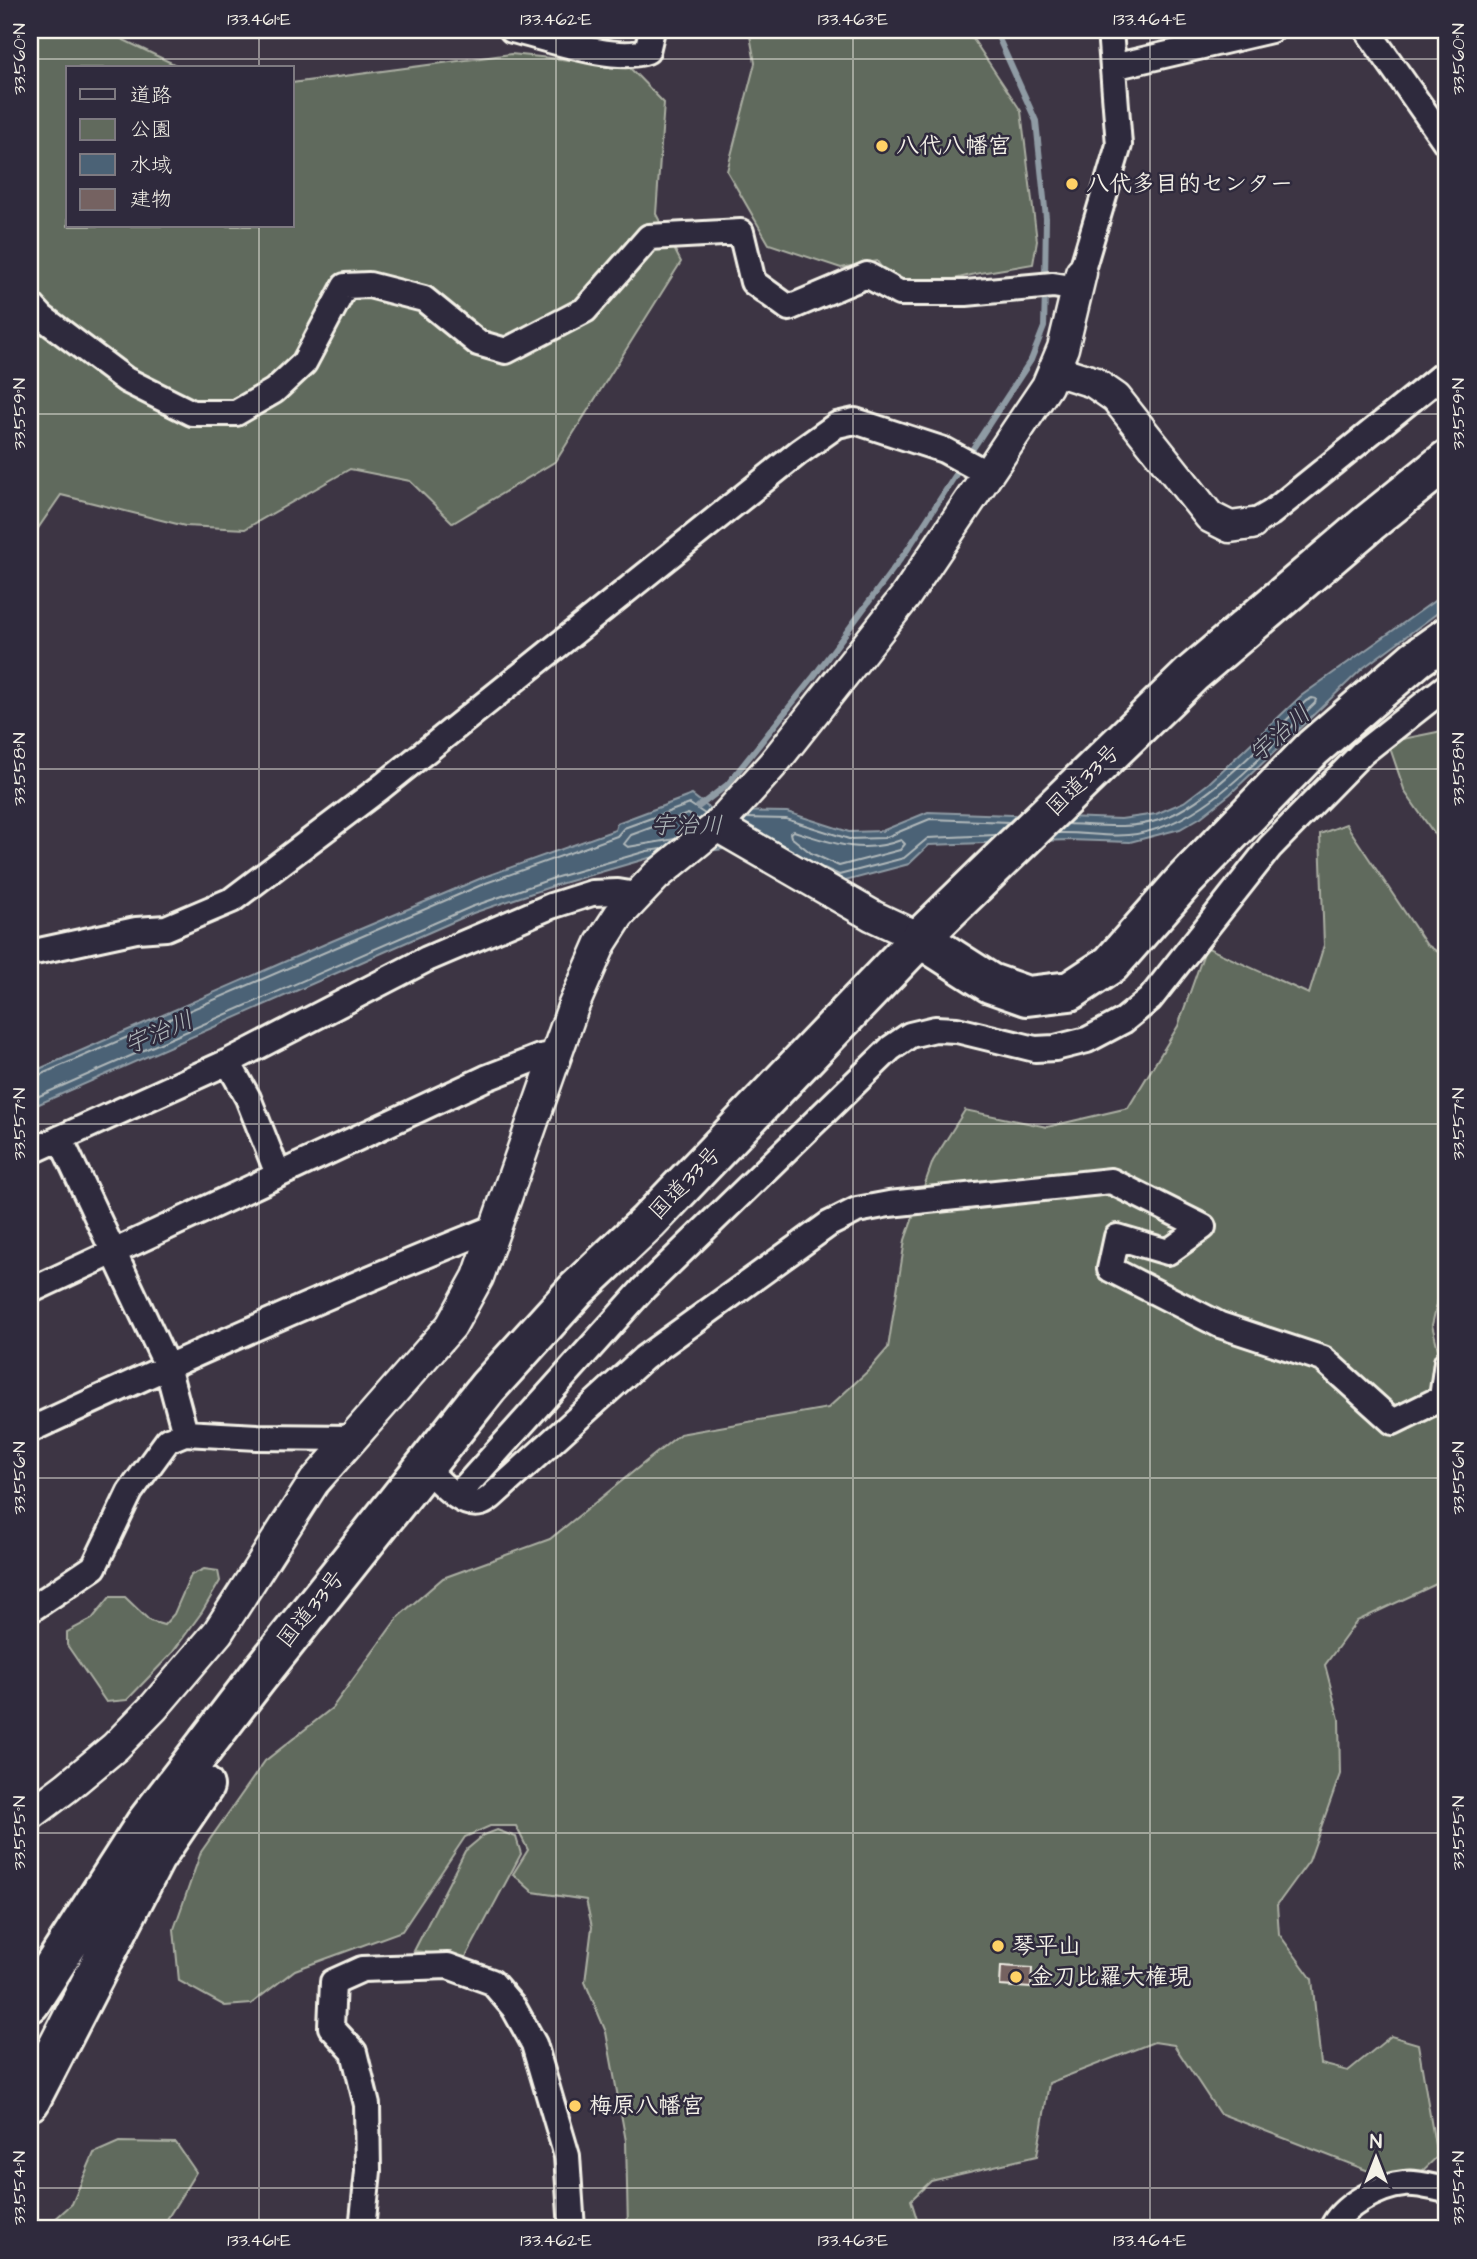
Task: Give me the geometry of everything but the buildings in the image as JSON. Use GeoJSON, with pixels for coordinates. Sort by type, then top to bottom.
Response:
{"type":"FeatureCollection","features":[{"type":"Feature","properties":{"kind":"highway","name":"国道33号"},"geometry":{"type":"LineString","coordinates":[[30,2003],[145,1824],[257,1678],[488,1388],[577,1289],[648,1222],[919,938],[1192,674],[1447,460]]}},
{"type":"Feature","properties":{"kind":"highway"},"geometry":{"type":"LineString","coordinates":[[919,938],[990,984],[1027,996],[1069,990],[1111,964],[1184,881],[1313,748],[1416,659],[1447,637]]}},
{"type":"Feature","properties":{"kind":"highway"},"geometry":{"type":"LineString","coordinates":[[30,2101],[155,1858],[425,1467]]}},
{"type":"Feature","properties":{"kind":"highway"},"geometry":{"type":"LineString","coordinates":[[30,1964],[40,1948],[145,1824]]}},
{"type":"Feature","properties":{"kind":"street"},"geometry":{"type":"LineString","coordinates":[[512,30],[616,55],[636,55],[647,51],[652,30]]}},
{"type":"Feature","properties":{"kind":"street"},"geometry":{"type":"LineString","coordinates":[[30,1815],[115,1747],[154,1707],[218,1632],[314,1482],[451,1326],[478,1277],[498,1226],[573,1007],[595,956],[619,915],[636,895],[717,826],[773,764],[905,597],[966,462],[1038,401],[1055,370],[1063,348],[1060,283],[1119,145],[1110,30]]}},
{"type":"Feature","properties":{"kind":"street"},"geometry":{"type":"LineString","coordinates":[[1113,67],[1271,30]]}},
{"type":"Feature","properties":{"kind":"street"},"geometry":{"type":"LineString","coordinates":[[1367,30],[1447,144]]}},
{"type":"Feature","properties":{"kind":"street"},"geometry":{"type":"LineString","coordinates":[[30,304],[42,317],[126,380],[192,413],[236,413],[274,391],[304,363],[345,286],[369,285],[424,299],[478,343],[506,351],[584,310],[649,237],[741,232],[753,282],[789,308],[867,275],[899,293],[965,293],[1060,283]]}},
{"type":"Feature","properties":{"kind":"street"},"geometry":{"type":"LineString","coordinates":[[1055,370],[1093,382],[1115,398],[1210,517],[1230,527],[1252,524],[1271,513],[1447,372]]}},
{"type":"Feature","properties":{"kind":"street"},"geometry":{"type":"LineString","coordinates":[[30,953],[136,930],[166,929],[232,901],[380,788],[799,452],[837,425],[855,421],[966,462]]}},
{"type":"Feature","properties":{"kind":"street"},"geometry":{"type":"LineString","coordinates":[[457,1496],[652,1280],[891,1048],[910,1035],[935,1028],[957,1030],[1035,1049],[1055,1048],[1087,1040],[1123,1021],[1150,999],[1279,838],[1362,753],[1447,686]]}},
{"type":"Feature","properties":{"kind":"street"},"geometry":{"type":"LineString","coordinates":[[717,826],[873,916],[919,938]]}},
{"type":"Feature","properties":{"kind":"street"},"geometry":{"type":"LineString","coordinates":[[30,1152],[228,1062],[428,959],[551,906],[592,893],[618,892],[636,895]]}},
{"type":"Feature","properties":{"kind":"street"},"geometry":{"type":"LineString","coordinates":[[30,1291],[486,1078],[540,1057],[557,1054]]}},
{"type":"Feature","properties":{"kind":"street"},"geometry":{"type":"LineString","coordinates":[[228,1062],[248,1098],[278,1174]]}},
{"type":"Feature","properties":{"kind":"street"},"geometry":{"type":"LineString","coordinates":[[60,1138],[167,1366],[185,1433]]}},
{"type":"Feature","properties":{"kind":"street"},"geometry":{"type":"LineString","coordinates":[[425,1467],[466,1502],[480,1503],[491,1497],[644,1358],[829,1224],[858,1210],[1111,1181],[1203,1227],[1168,1252],[1117,1237],[1110,1269],[1220,1325],[1323,1359],[1393,1422],[1442,1398],[1447,1362]]}},
{"type":"Feature","properties":{"kind":"street"},"geometry":{"type":"LineString","coordinates":[[30,1430],[167,1366],[435,1250],[498,1226]]}},
{"type":"Feature","properties":{"kind":"street"},"geometry":{"type":"LineString","coordinates":[[30,1610],[94,1567],[130,1493],[168,1440],[185,1433],[353,1437]]}},
{"type":"Feature","properties":{"kind":"street"},"geometry":{"type":"LineString","coordinates":[[362,2229],[368,2171],[368,2105],[354,2052],[331,2027],[333,1982],[362,1969],[448,1966],[492,1982],[514,2008],[534,2044],[567,2156],[572,2229]]}},
{"type":"Feature","properties":{"kind":"street"},"geometry":{"type":"LineString","coordinates":[[1332,2229],[1335,2221],[1369,2193],[1405,2183],[1447,2189]]}},
{"type":"Feature","properties":{"kind":"green space"},"geometry":{"type":"Polygon","coordinates":[[[30,30],[103,30],[178,66],[66,66],[66,228],[294,228],[294,83],[511,54],[628,66],[664,103],[656,214],[681,262],[556,461],[453,523],[410,481],[350,469],[245,529],[185,526],[61,495],[30,540],[30,30]]]}},
{"type":"Feature","properties":{"kind":"green space"},"geometry":{"type":"Polygon","coordinates":[[[749,30],[967,30],[1021,111],[1037,241],[1033,264],[898,292],[877,261],[841,268],[769,244],[727,171],[755,63],[749,30]]]}},
{"type":"Feature","properties":{"kind":"green space"},"geometry":{"type":"Polygon","coordinates":[[[1447,730],[1447,852],[1405,792],[1388,742],[1447,730]]]}},
{"type":"Feature","properties":{"kind":"green space"},"geometry":{"type":"Polygon","coordinates":[[[1346,824],[1426,944],[1447,958],[1447,1261],[1432,1325],[1442,1365],[1447,1372],[1447,1579],[1357,1621],[1325,1665],[1339,1719],[1340,1774],[1309,1861],[1277,1905],[1279,1934],[1312,1979],[1321,2064],[1348,2071],[1391,2036],[1418,2044],[1437,2157],[1417,2176],[1384,2177],[1219,2113],[1174,2045],[1154,2042],[1049,2083],[1037,2156],[931,2181],[911,2200],[920,2229],[628,2229],[626,2141],[606,2032],[585,1982],[592,1927],[586,1900],[533,1892],[513,1874],[528,1850],[516,1826],[490,1826],[465,1837],[402,1931],[295,1970],[251,2004],[225,2006],[179,1981],[174,1929],[201,1852],[265,1761],[332,1708],[399,1616],[443,1578],[550,1539],[680,1434],[828,1408],[869,1370],[888,1348],[905,1240],[933,1161],[965,1110],[1047,1127],[1128,1108],[1178,1026],[1206,947],[1309,994],[1324,945],[1320,834],[1346,824]]]}},
{"type":"Feature","properties":{"kind":"green space"},"geometry":{"type":"Polygon","coordinates":[[[204,1569],[218,1571],[220,1581],[202,1612],[172,1653],[127,1700],[106,1702],[67,1645],[67,1632],[92,1619],[110,1597],[125,1597],[150,1621],[164,1625],[174,1614],[191,1575],[204,1569]]]}},
{"type":"Feature","properties":{"kind":"green space"},"geometry":{"type":"Polygon","coordinates":[[[497,1830],[516,1837],[521,1854],[466,1957],[414,1951],[465,1851],[484,1835],[497,1830]]]}},
{"type":"Feature","properties":{"kind":"green space"},"geometry":{"type":"Polygon","coordinates":[[[119,2142],[176,2143],[196,2172],[161,2229],[44,2229],[72,2204],[94,2153],[119,2142]]]}},
{"type":"Feature","properties":{"kind":"water","name":"宇治川"},"geometry":{"type":"Polygon","coordinates":[[[1447,592],[1447,606],[1363,668],[1230,794],[1201,817],[1180,829],[1130,842],[1068,840],[929,845],[909,864],[838,883],[773,843],[649,858],[473,913],[30,1108],[30,1073],[484,877],[615,830],[617,823],[692,795],[713,811],[787,812],[849,832],[882,831],[928,812],[1121,819],[1156,814],[1184,802],[1209,783],[1301,696],[1447,592]]]}},
{"type":"Feature","properties":{"kind":"waterway"},"geometry":{"type":"LineString","coordinates":[[995,30],[1036,121],[1046,218],[1045,281]]}},
{"type":"Feature","properties":{"kind":"waterway"},"geometry":{"type":"LineString","coordinates":[[968,456],[1031,360],[1044,327],[1045,292]]}},
{"type":"Feature","properties":{"kind":"waterway"},"geometry":{"type":"LineString","coordinates":[[698,807],[727,785],[814,676],[908,549],[962,465]]}},
{"type":"Feature","properties":{"kind":"place","name":"八代八幡宮"},"geometry":{"type":"Point","coordinates":[882,146]}},
{"type":"Feature","properties":{"kind":"place","name":"八代多目的センター"},"geometry":{"type":"Point","coordinates":[1072,184]}},
{"type":"Feature","properties":{"kind":"place","name":"琴平山"},"geometry":{"type":"Point","coordinates":[998,1946]}},
{"type":"Feature","properties":{"kind":"place","name":"金刀比羅大権現"},"geometry":{"type":"Point","coordinates":[1016,1977]}},
{"type":"Feature","properties":{"kind":"place","name":"梅原八幡宮"},"geometry":{"type":"Point","coordinates":[575,2106]}}]}
